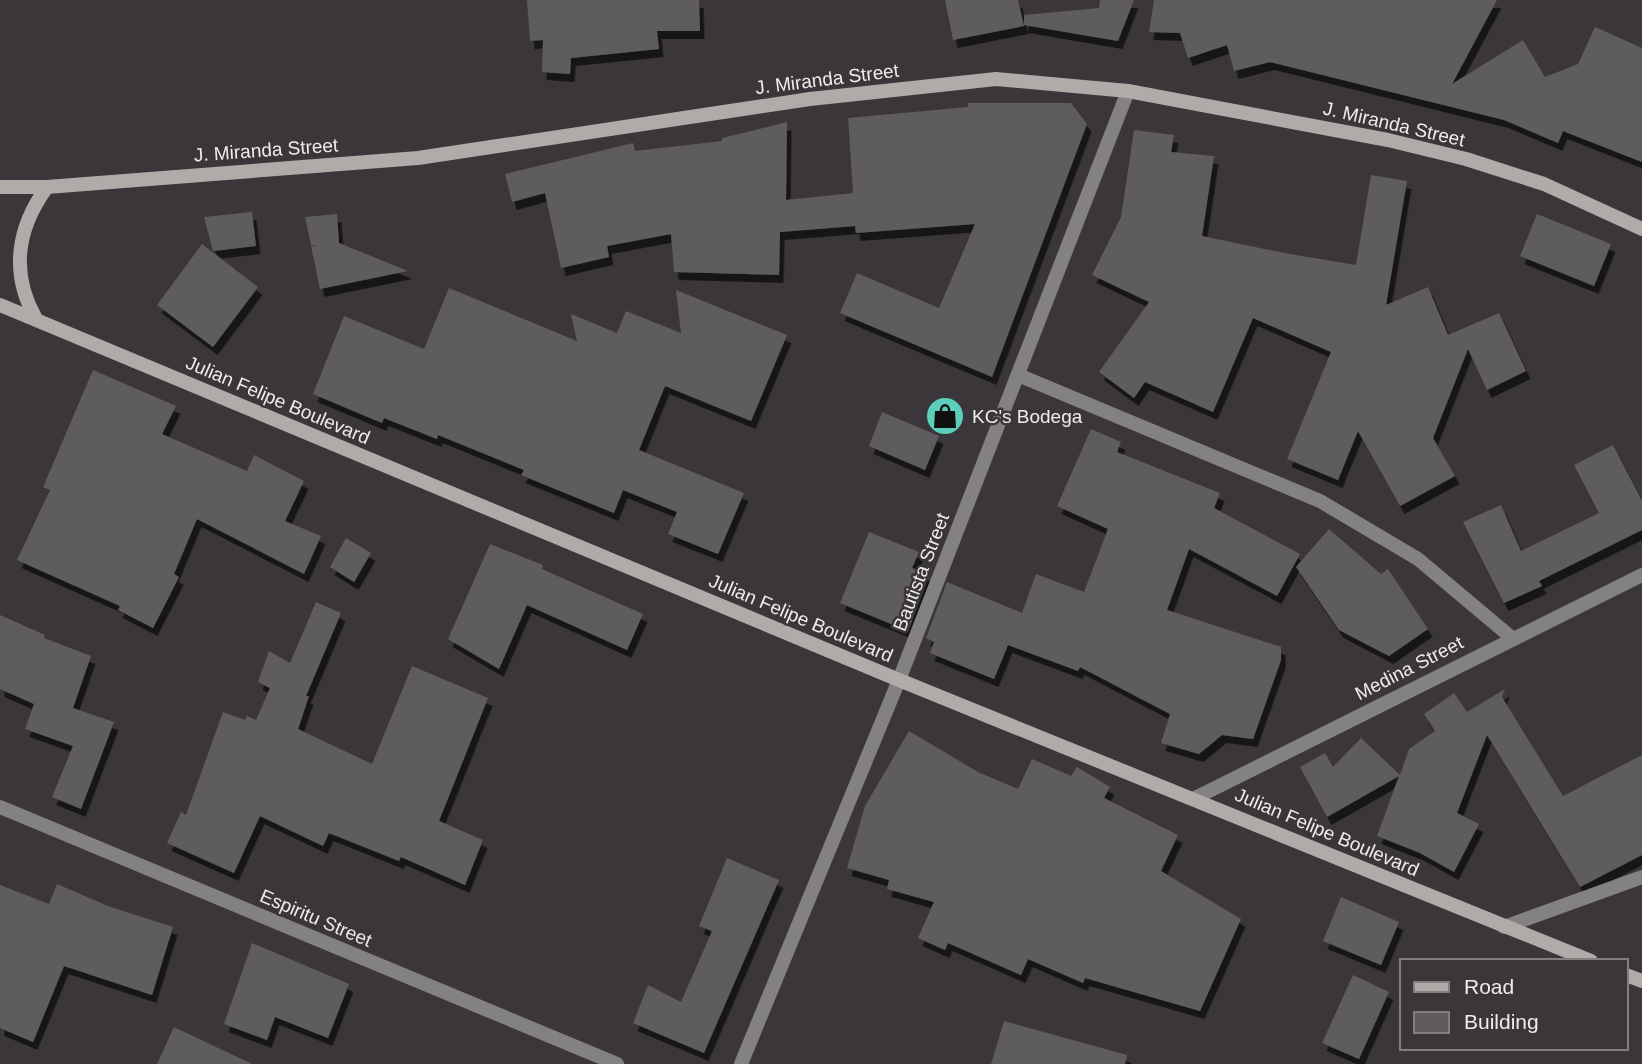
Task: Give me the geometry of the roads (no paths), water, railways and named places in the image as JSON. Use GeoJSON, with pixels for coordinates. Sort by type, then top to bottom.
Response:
{"type":"FeatureCollection","features":[{"type":"Feature","properties":{"kind":"main road","name":"J. Miranda Street"},"geometry":{"type":"LineString","coordinates":[[0,187],[47,187],[418,158],[810,99],[996,79],[1128,91],[1388,140],[1466,159],[1544,184],[1642,229]]}},
{"type":"Feature","properties":{"kind":"main road"},"geometry":{"type":"LineString","coordinates":[[36,319],[21,284],[20,246],[24,225],[47,187]]}},
{"type":"Feature","properties":{"kind":"main road","name":"Julian Felipe Boulevard"},"geometry":{"type":"LineString","coordinates":[[0,305],[899,680],[1195,797],[1586,959]]}},
{"type":"Feature","properties":{"kind":"street","name":"Bautista Street"},"geometry":{"type":"LineString","coordinates":[[741,1064],[899,680],[1128,91]]}},
{"type":"Feature","properties":{"kind":"street"},"geometry":{"type":"LineString","coordinates":[[1018,374],[1320,501],[1418,559],[1513,638]]}},
{"type":"Feature","properties":{"kind":"street","name":"Medina Street"},"geometry":{"type":"LineString","coordinates":[[1195,797],[1642,575]]}},
{"type":"Feature","properties":{"kind":"street","name":"Espiritu Street"},"geometry":{"type":"LineString","coordinates":[[0,807],[617,1064]]}},
{"type":"Feature","properties":{"kind":"street"},"geometry":{"type":"LineString","coordinates":[[1504,927],[1642,877]]}},
{"type":"Feature","properties":{"kind":"place","name":"KC's Bodega"},"geometry":{"type":"Point","coordinates":[945,416]}}]}
